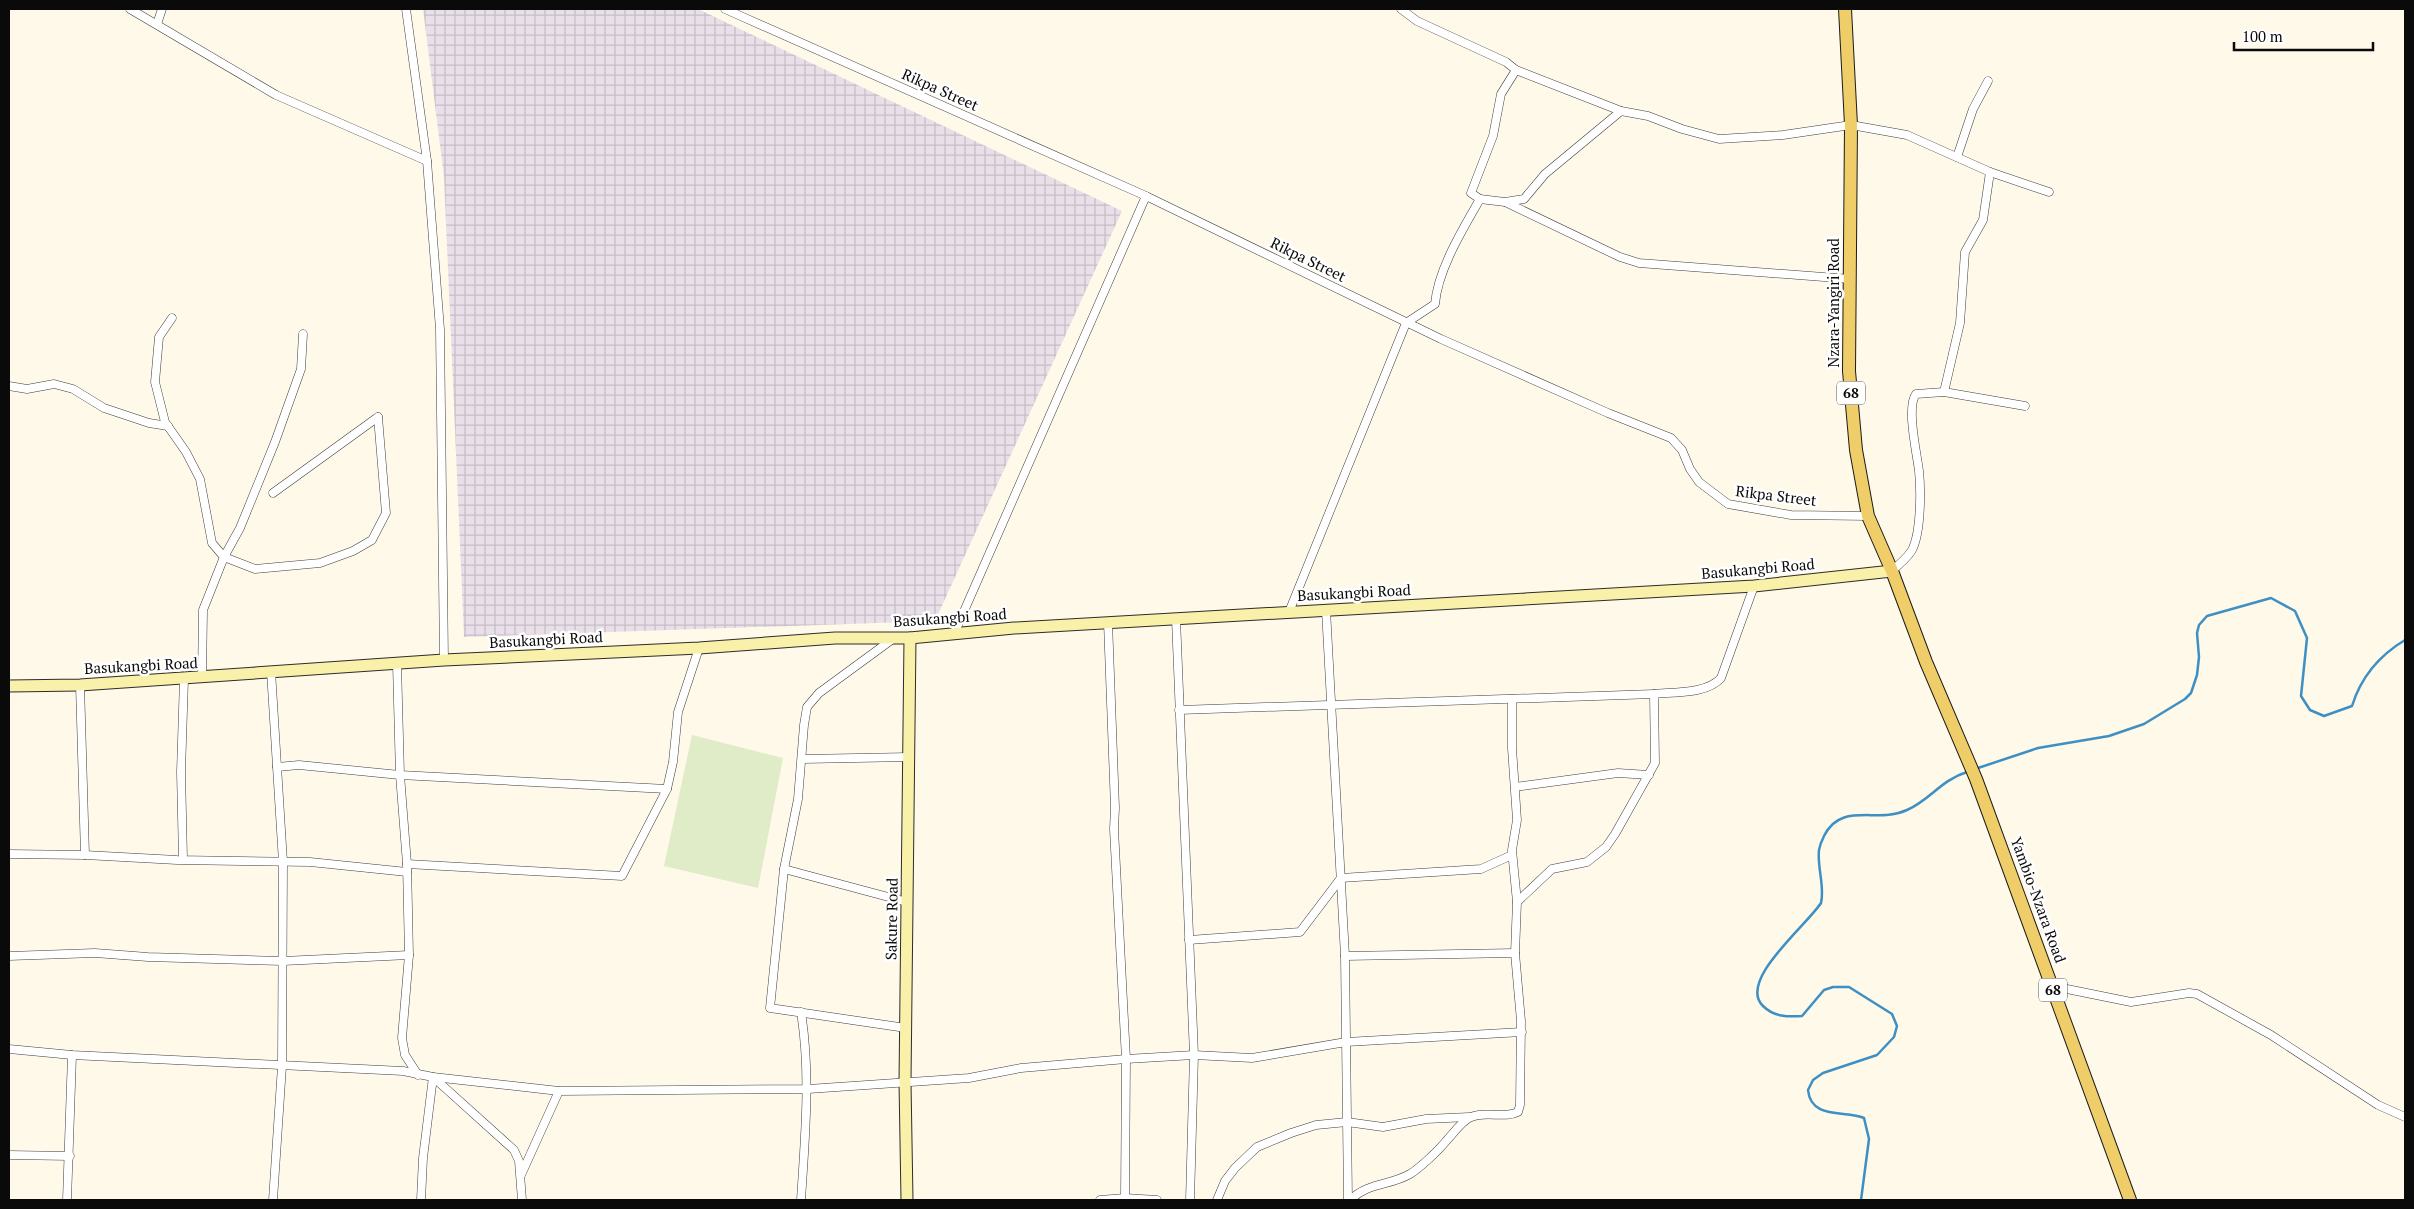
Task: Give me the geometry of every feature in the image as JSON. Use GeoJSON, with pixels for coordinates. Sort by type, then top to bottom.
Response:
{"type":"FeatureCollection","features":[{"type":"Feature","properties":{"kind":"main road","name":"Nzara-Yangiri Road"},"geometry":{"type":"LineString","coordinates":[[1845,9],[1850,125],[1850,381],[1856,450],[1868,516],[1892,571],[1926,662],[1967,756]]}},
{"type":"Feature","properties":{"kind":"main road","name":"Yambio-Nzara Road"},"geometry":{"type":"LineString","coordinates":[[1967,756],[2130,1200]]}},
{"type":"Feature","properties":{"kind":"street"},"geometry":{"type":"LineString","coordinates":[[130,9],[276,95],[427,161]]}},
{"type":"Feature","properties":{"kind":"street"},"geometry":{"type":"LineString","coordinates":[[156,24],[162,9]]}},
{"type":"Feature","properties":{"kind":"street"},"geometry":{"type":"LineString","coordinates":[[406,9],[427,161],[440,328],[444,660]]}},
{"type":"Feature","properties":{"kind":"street","name":"Rikpa Street"},"geometry":{"type":"LineString","coordinates":[[725,9],[1146,196],[1406,323],[1608,413],[1671,438],[1682,450],[1690,469],[1699,482],[1728,504],[1791,515],[1868,516]]}},
{"type":"Feature","properties":{"kind":"street"},"geometry":{"type":"LineString","coordinates":[[1401,9],[1417,21],[1506,62],[1516,70],[1621,111],[1648,116],[1682,129],[1719,139],[1783,135],[1850,125],[1907,135],[1990,172],[2049,192]]}},
{"type":"Feature","properties":{"kind":"street"},"geometry":{"type":"LineString","coordinates":[[1516,70],[1501,94],[1493,136],[1471,193],[1480,199],[1505,202],[1524,199],[1545,174],[1621,111]]}},
{"type":"Feature","properties":{"kind":"street"},"geometry":{"type":"LineString","coordinates":[[1957,157],[1973,109],[1988,81]]}},
{"type":"Feature","properties":{"kind":"street"},"geometry":{"type":"LineString","coordinates":[[1944,392],[1960,323],[1965,252],[1983,220],[1990,172]]}},
{"type":"Feature","properties":{"kind":"street"},"geometry":{"type":"LineString","coordinates":[[954,634],[1146,196]]}},
{"type":"Feature","properties":{"kind":"street"},"geometry":{"type":"LineString","coordinates":[[1289,612],[1406,323],[1435,304],[1436,289],[1462,231],[1480,199]]}},
{"type":"Feature","properties":{"kind":"street"},"geometry":{"type":"LineString","coordinates":[[1505,202],[1620,257],[1640,263],[1850,278]]}},
{"type":"Feature","properties":{"kind":"street"},"geometry":{"type":"LineString","coordinates":[[172,318],[159,337],[155,382],[165,422],[186,452],[200,479],[212,543],[224,556],[255,569],[320,563],[353,551],[372,540],[386,513],[378,417],[273,493]]}},
{"type":"Feature","properties":{"kind":"street"},"geometry":{"type":"LineString","coordinates":[[202,678],[203,610],[224,556],[240,528],[275,442],[301,369],[303,334]]}},
{"type":"Feature","properties":{"kind":"street"},"geometry":{"type":"LineString","coordinates":[[9,386],[27,389],[54,384],[73,389],[104,408],[149,423],[168,426]]}},
{"type":"Feature","properties":{"kind":"street"},"geometry":{"type":"LineString","coordinates":[[1892,571],[1913,550],[1918,528],[1919,472],[1914,440],[1914,397],[1922,392],[1944,392],[2025,406]]}},
{"type":"Feature","properties":{"kind":"street","name":"Basukangbi Road"},"geometry":{"type":"LineString","coordinates":[[9,686],[80,685],[202,678],[271,671],[444,660],[699,648],[836,638],[910,638],[1108,622],[1754,586],[1892,571]]}},
{"type":"Feature","properties":{"kind":"street"},"geometry":{"type":"LineString","coordinates":[[1179,710],[1654,694],[1702,689],[1716,684],[1721,678],[1754,586]]}},
{"type":"Feature","properties":{"kind":"street"},"geometry":{"type":"LineString","coordinates":[[1326,610],[1345,956],[1349,1200]]}},
{"type":"Feature","properties":{"kind":"street"},"geometry":{"type":"LineString","coordinates":[[1176,618],[1194,1055],[1190,1200]]}},
{"type":"Feature","properties":{"kind":"street"},"geometry":{"type":"LineString","coordinates":[[1108,622],[1115,808],[1114,829],[1126,1059],[1125,1198]]}},
{"type":"Feature","properties":{"kind":"street"},"geometry":{"type":"LineString","coordinates":[[894,638],[819,693],[807,707],[798,799],[784,869],[770,1008],[906,1028]]}},
{"type":"Feature","properties":{"kind":"street","name":"Sakure Road"},"geometry":{"type":"LineString","coordinates":[[907,1200],[905,1082],[910,638]]}},
{"type":"Feature","properties":{"kind":"street"},"geometry":{"type":"LineString","coordinates":[[9,854],[85,855],[177,860],[310,862],[407,868],[622,876],[667,789],[673,762],[678,712],[699,648]]}},
{"type":"Feature","properties":{"kind":"street"},"geometry":{"type":"LineString","coordinates":[[397,664],[400,775],[407,868],[409,955],[402,1038],[405,1054],[418,1075]]}},
{"type":"Feature","properties":{"kind":"street"},"geometry":{"type":"LineString","coordinates":[[271,671],[283,862],[282,1066],[273,1200]]}},
{"type":"Feature","properties":{"kind":"street"},"geometry":{"type":"LineString","coordinates":[[183,859],[181,772],[184,679]]}},
{"type":"Feature","properties":{"kind":"street"},"geometry":{"type":"LineString","coordinates":[[80,685],[85,855]]}},
{"type":"Feature","properties":{"kind":"street"},"geometry":{"type":"LineString","coordinates":[[1517,902],[1552,869],[1587,862],[1606,847],[1649,775],[1656,756],[1654,694]]}},
{"type":"Feature","properties":{"kind":"street"},"geometry":{"type":"LineString","coordinates":[[1217,1200],[1225,1181],[1235,1168],[1257,1147],[1316,1125],[1347,1122],[1384,1127],[1426,1119],[1512,1115],[1518,1112],[1520,1105],[1522,1032],[1515,953],[1517,902],[1512,855],[1512,843],[1518,820],[1512,748],[1512,699]]}},
{"type":"Feature","properties":{"kind":"street"},"geometry":{"type":"LineString","coordinates":[[803,759],[909,757]]}},
{"type":"Feature","properties":{"kind":"street"},"geometry":{"type":"LineString","coordinates":[[277,767],[299,765],[400,775],[667,789]]}},
{"type":"Feature","properties":{"kind":"street"},"geometry":{"type":"LineString","coordinates":[[1515,787],[1618,772],[1649,775]]}},
{"type":"Feature","properties":{"kind":"street"},"geometry":{"type":"LineString","coordinates":[[1189,940],[1300,932],[1341,878],[1482,868],[1512,855]]}},
{"type":"Feature","properties":{"kind":"street"},"geometry":{"type":"LineString","coordinates":[[784,869],[907,902]]}},
{"type":"Feature","properties":{"kind":"street"},"geometry":{"type":"LineString","coordinates":[[9,956],[95,953],[148,957],[283,961],[409,955]]}},
{"type":"Feature","properties":{"kind":"street"},"geometry":{"type":"LineString","coordinates":[[1345,956],[1515,953]]}},
{"type":"Feature","properties":{"kind":"street"},"geometry":{"type":"LineString","coordinates":[[2052,986],[2132,1002],[2189,993],[2197,994],[2271,1035],[2378,1105],[2405,1117]]}},
{"type":"Feature","properties":{"kind":"street"},"geometry":{"type":"LineString","coordinates":[[801,1012],[806,1042],[808,1089],[801,1200]]}},
{"type":"Feature","properties":{"kind":"street"},"geometry":{"type":"LineString","coordinates":[[9,1049],[72,1055],[403,1071],[432,1077],[559,1091],[808,1089],[969,1078],[1021,1068],[1126,1059],[1194,1055],[1252,1058],[1346,1042],[1522,1032]]}},
{"type":"Feature","properties":{"kind":"street"},"geometry":{"type":"LineString","coordinates":[[67,1200],[72,1055]]}},
{"type":"Feature","properties":{"kind":"street"},"geometry":{"type":"LineString","coordinates":[[432,1077],[514,1150],[519,1161],[522,1200]]}},
{"type":"Feature","properties":{"kind":"street"},"geometry":{"type":"LineString","coordinates":[[422,1200],[423,1158],[432,1077]]}},
{"type":"Feature","properties":{"kind":"street"},"geometry":{"type":"LineString","coordinates":[[520,1177],[559,1091]]}},
{"type":"Feature","properties":{"kind":"street"},"geometry":{"type":"LineString","coordinates":[[1349,1200],[1368,1187],[1411,1174],[1469,1117]]}},
{"type":"Feature","properties":{"kind":"street"},"geometry":{"type":"LineString","coordinates":[[9,1155],[70,1156]]}},
{"type":"Feature","properties":{"kind":"street"},"geometry":{"type":"LineString","coordinates":[[1100,1200],[1125,1198],[1157,1200]]}},
{"type":"Feature","properties":{"kind":"shaded area"},"geometry":{"type":"Polygon","coordinates":[[[423,9],[698,9],[1122,211],[935,621],[464,637],[444,177],[423,9]]]}},
{"type":"Feature","properties":{"kind":"green space"},"geometry":{"type":"Polygon","coordinates":[[[692,735],[783,758],[758,888],[664,866],[692,735]]]}},
{"type":"Feature","properties":{"kind":"waterway"},"geometry":{"type":"LineString","coordinates":[[1975,769],[2038,748],[2109,736],[2144,724],[2185,699],[2191,693],[2197,675],[2199,657],[2197,633],[2199,625],[2207,616],[2271,598],[2295,611],[2307,638],[2301,696],[2310,710],[2324,716],[2352,706],[2356,695],[2372,668],[2387,653],[2405,640]]}},
{"type":"Feature","properties":{"kind":"waterway"},"geometry":{"type":"LineString","coordinates":[[1861,1200],[1869,1139],[1864,1118],[1822,1110],[1815,1106],[1810,1099],[1808,1090],[1813,1080],[1823,1073],[1877,1055],[1894,1037],[1897,1026],[1892,1014],[1849,987],[1833,987],[1824,990],[1802,1016],[1781,1016],[1767,1010],[1763,1006],[1757,995],[1759,982],[1777,953],[1821,903],[1819,850],[1824,836],[1831,825],[1840,819],[1850,816],[1896,814],[1907,810],[1950,780],[1967,772]]}}]}
